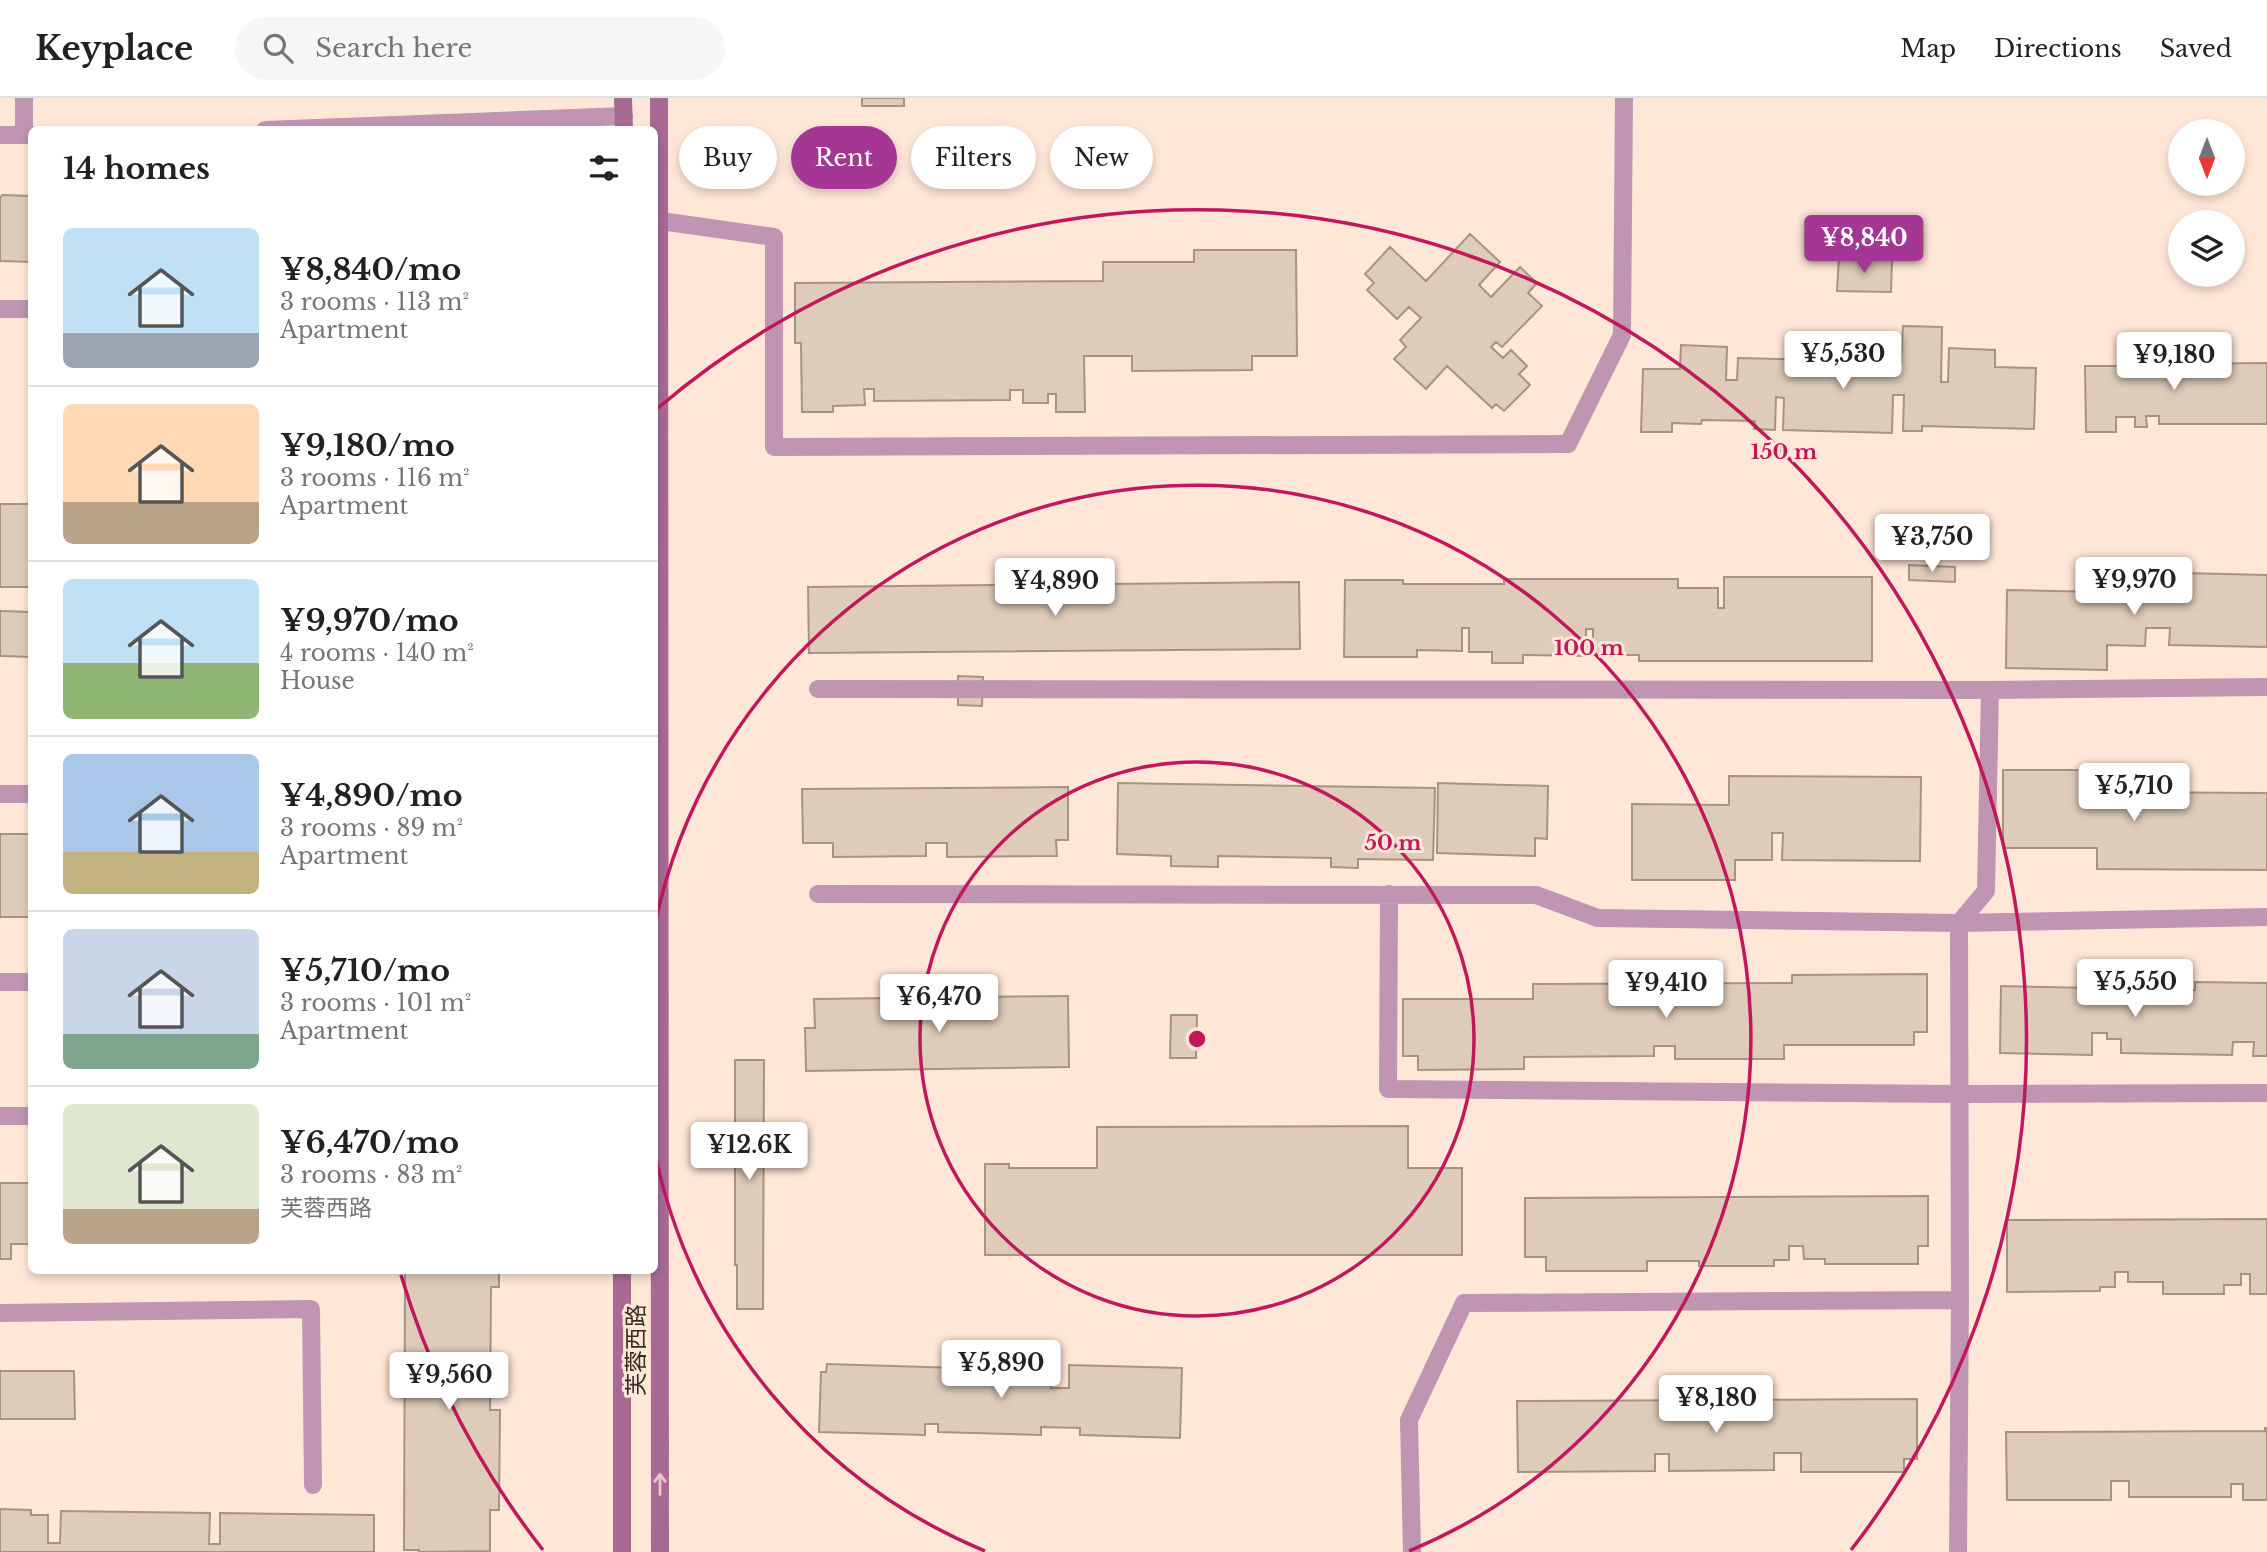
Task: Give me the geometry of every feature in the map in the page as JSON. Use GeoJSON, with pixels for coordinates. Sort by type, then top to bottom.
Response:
{"type":"FeatureCollection","features":[{"type":"Feature","properties":{"kind":"main road","name":"芙蓉西路"},"geometry":{"type":"LineString","coordinates":[[658,159],[659,98]]}},
{"type":"Feature","properties":{"kind":"main road","name":"芙蓉西路"},"geometry":{"type":"LineString","coordinates":[[658,664],[660,1552]]}},
{"type":"Feature","properties":{"kind":"main road","name":"芙蓉西路"},"geometry":{"type":"LineString","coordinates":[[622,1274],[622,1552]]}},
{"type":"Feature","properties":{"kind":"street"},"geometry":{"type":"LineString","coordinates":[[0,135],[28,135],[24,98]]}},
{"type":"Feature","properties":{"kind":"street"},"geometry":{"type":"LineString","coordinates":[[658,220],[774,237],[774,447],[1568,443],[1622,335],[1624,98]]}},
{"type":"Feature","properties":{"kind":"street"},"geometry":{"type":"LineString","coordinates":[[361,126],[624,115]]}},
{"type":"Feature","properties":{"kind":"street"},"geometry":{"type":"LineString","coordinates":[[0,309],[28,309]]}},
{"type":"Feature","properties":{"kind":"street"},"geometry":{"type":"LineString","coordinates":[[818,689],[1990,690],[2267,687]]}},
{"type":"Feature","properties":{"kind":"street"},"geometry":{"type":"LineString","coordinates":[[1958,1552],[1959,923],[1986,891],[1990,690]]}},
{"type":"Feature","properties":{"kind":"street"},"geometry":{"type":"LineString","coordinates":[[0,794],[28,794]]}},
{"type":"Feature","properties":{"kind":"street"},"geometry":{"type":"LineString","coordinates":[[818,894],[1536,895],[1598,918],[1959,923],[2267,917]]}},
{"type":"Feature","properties":{"kind":"street"},"geometry":{"type":"LineString","coordinates":[[1389,894],[1388,1089],[1960,1094],[2267,1093]]}},
{"type":"Feature","properties":{"kind":"street"},"geometry":{"type":"LineString","coordinates":[[0,982],[28,982]]}},
{"type":"Feature","properties":{"kind":"street"},"geometry":{"type":"LineString","coordinates":[[0,1116],[28,1116]]}},
{"type":"Feature","properties":{"kind":"street"},"geometry":{"type":"LineString","coordinates":[[1412,1552],[1409,1420],[1464,1303],[1960,1300]]}},
{"type":"Feature","properties":{"kind":"street"},"geometry":{"type":"LineString","coordinates":[[0,1313],[311,1309],[313,1485]]}},
{"type":"Feature","properties":{"kind":"building"},"geometry":{"type":"Polygon","coordinates":[[[862,98],[904,98],[904,106],[862,106],[862,98]]]}},
{"type":"Feature","properties":{"kind":"building"},"geometry":{"type":"Polygon","coordinates":[[[2,195],[28,196],[28,262],[0,261],[2,195]]]}},
{"type":"Feature","properties":{"kind":"building"},"geometry":{"type":"Polygon","coordinates":[[[1470,234],[1500,262],[1479,285],[1491,297],[1520,267],[1537,283],[1528,293],[1542,306],[1502,347],[1496,342],[1491,347],[1503,358],[1511,350],[1527,366],[1519,374],[1530,385],[1504,411],[1496,404],[1492,408],[1447,366],[1426,389],[1394,359],[1406,347],[1400,340],[1421,318],[1409,307],[1397,319],[1367,290],[1374,283],[1365,274],[1390,247],[1426,281],[1470,234]]]}},
{"type":"Feature","properties":{"kind":"building"},"geometry":{"type":"Polygon","coordinates":[[[1194,250],[1296,250],[1297,356],[1252,356],[1252,370],[1132,371],[1132,356],[1084,356],[1085,412],[1056,412],[1056,394],[1048,394],[1048,403],[1023,403],[1023,390],[1010,390],[1010,400],[874,401],[874,389],[864,389],[865,405],[833,406],[833,412],[802,412],[801,343],[795,343],[795,283],[1103,281],[1103,262],[1194,262],[1194,250]]]}},
{"type":"Feature","properties":{"kind":"building"},"geometry":{"type":"Polygon","coordinates":[[[1839,257],[1892,260],[1891,292],[1837,291],[1839,257]]]}},
{"type":"Feature","properties":{"kind":"building"},"geometry":{"type":"Polygon","coordinates":[[[1903,326],[1942,327],[1941,382],[1948,382],[1949,348],[1995,350],[1995,367],[2036,368],[2034,429],[1922,426],[1922,431],[1903,431],[1904,395],[1893,395],[1892,433],[1783,430],[1784,398],[1776,397],[1775,430],[1754,429],[1755,421],[1702,420],[1701,424],[1672,423],[1672,432],[1641,432],[1643,369],[1680,369],[1681,345],[1727,347],[1726,380],[1737,380],[1738,358],[1901,362],[1903,326]]]}},
{"type":"Feature","properties":{"kind":"building"},"geometry":{"type":"Polygon","coordinates":[[[2121,347],[2170,347],[2171,364],[2267,363],[2267,424],[2159,424],[2159,416],[2146,416],[2147,427],[2135,427],[2135,417],[2116,417],[2116,432],[2086,432],[2085,366],[2122,366],[2121,347]]]}},
{"type":"Feature","properties":{"kind":"building"},"geometry":{"type":"Polygon","coordinates":[[[0,504],[28,504],[28,587],[0,587],[0,504]]]}},
{"type":"Feature","properties":{"kind":"building"},"geometry":{"type":"Polygon","coordinates":[[[1909,565],[1955,567],[1955,582],[1909,580],[1909,565]]]}},
{"type":"Feature","properties":{"kind":"building"},"geometry":{"type":"Polygon","coordinates":[[[2100,571],[2267,575],[2267,647],[2169,645],[2170,628],[2146,628],[2145,646],[2107,645],[2107,670],[2006,668],[2007,590],[2099,592],[2100,571]]]}},
{"type":"Feature","properties":{"kind":"building"},"geometry":{"type":"Polygon","coordinates":[[[1724,577],[1872,577],[1872,661],[1639,661],[1639,655],[1593,655],[1593,629],[1586,629],[1586,656],[1523,655],[1523,663],[1492,663],[1492,652],[1469,652],[1469,628],[1462,628],[1462,651],[1417,650],[1417,657],[1344,657],[1345,580],[1403,580],[1403,584],[1504,584],[1504,579],[1678,579],[1678,588],[1718,588],[1718,608],[1724,608],[1724,577]]]}},
{"type":"Feature","properties":{"kind":"building"},"geometry":{"type":"Polygon","coordinates":[[[1299,582],[1300,649],[809,653],[808,587],[1299,582]]]}},
{"type":"Feature","properties":{"kind":"building"},"geometry":{"type":"Polygon","coordinates":[[[0,611],[28,612],[28,657],[0,656],[0,611]]]}},
{"type":"Feature","properties":{"kind":"building"},"geometry":{"type":"Polygon","coordinates":[[[958,676],[983,677],[982,706],[958,705],[958,676]]]}},
{"type":"Feature","properties":{"kind":"building"},"geometry":{"type":"Polygon","coordinates":[[[2003,770],[2101,770],[2101,792],[2267,793],[2267,870],[2097,869],[2097,848],[2003,848],[2003,770]]]}},
{"type":"Feature","properties":{"kind":"building"},"geometry":{"type":"Polygon","coordinates":[[[1729,776],[1921,777],[1920,861],[1782,860],[1783,833],[1772,833],[1772,860],[1735,860],[1735,880],[1632,880],[1632,804],[1729,805],[1729,776]]]}},
{"type":"Feature","properties":{"kind":"building"},"geometry":{"type":"Polygon","coordinates":[[[1118,783],[1435,788],[1433,860],[1358,859],[1358,868],[1331,867],[1331,858],[1218,856],[1218,867],[1171,866],[1171,856],[1117,854],[1118,783]]]}},
{"type":"Feature","properties":{"kind":"building"},"geometry":{"type":"Polygon","coordinates":[[[1438,783],[1548,786],[1547,839],[1535,838],[1535,856],[1437,853],[1438,783]]]}},
{"type":"Feature","properties":{"kind":"building"},"geometry":{"type":"Polygon","coordinates":[[[1068,787],[1068,840],[1056,840],[1057,856],[947,857],[947,843],[926,843],[926,856],[833,857],[833,843],[803,843],[802,789],[1068,787]]]}},
{"type":"Feature","properties":{"kind":"building"},"geometry":{"type":"Polygon","coordinates":[[[0,834],[28,834],[28,917],[0,917],[0,834]]]}},
{"type":"Feature","properties":{"kind":"building"},"geometry":{"type":"Polygon","coordinates":[[[1927,974],[1927,1032],[1914,1032],[1914,1045],[1784,1045],[1784,1059],[1675,1059],[1675,1046],[1654,1046],[1654,1056],[1524,1057],[1524,1069],[1418,1070],[1418,1056],[1403,1056],[1403,999],[1533,999],[1533,984],[1792,983],[1792,975],[1927,974]]]}},
{"type":"Feature","properties":{"kind":"building"},"geometry":{"type":"Polygon","coordinates":[[[2195,982],[2267,983],[2267,1056],[2253,1056],[2254,1042],[2233,1042],[2232,1055],[2121,1053],[2121,1039],[2107,1039],[2107,1033],[2092,1033],[2092,1055],[2000,1053],[2001,986],[2195,990],[2195,982]]]}},
{"type":"Feature","properties":{"kind":"building"},"geometry":{"type":"Polygon","coordinates":[[[1068,996],[1069,1067],[806,1071],[805,1028],[815,1028],[814,999],[1068,996]]]}},
{"type":"Feature","properties":{"kind":"building"},"geometry":{"type":"Polygon","coordinates":[[[1171,1015],[1197,1015],[1196,1058],[1170,1058],[1171,1015]]]}},
{"type":"Feature","properties":{"kind":"building"},"geometry":{"type":"Polygon","coordinates":[[[735,1060],[764,1060],[763,1309],[737,1309],[735,1060]]]}},
{"type":"Feature","properties":{"kind":"building"},"geometry":{"type":"Polygon","coordinates":[[[1408,1126],[1408,1168],[1462,1168],[1462,1255],[985,1255],[985,1164],[1009,1164],[1009,1168],[1097,1168],[1097,1127],[1408,1126]]]}},
{"type":"Feature","properties":{"kind":"building"},"geometry":{"type":"Polygon","coordinates":[[[0,1183],[28,1183],[28,1244],[11,1244],[11,1259],[0,1259],[0,1183]]]}},
{"type":"Feature","properties":{"kind":"building"},"geometry":{"type":"Polygon","coordinates":[[[1928,1196],[1928,1246],[1918,1246],[1918,1264],[1825,1264],[1825,1259],[1804,1259],[1803,1246],[1789,1246],[1789,1260],[1774,1260],[1774,1266],[1699,1266],[1699,1261],[1647,1261],[1647,1271],[1546,1271],[1546,1257],[1525,1257],[1525,1198],[1928,1196]]]}},
{"type":"Feature","properties":{"kind":"building"},"geometry":{"type":"Polygon","coordinates":[[[2267,1219],[2267,1294],[2250,1294],[2250,1274],[2241,1274],[2241,1285],[2224,1285],[2224,1294],[2163,1294],[2163,1282],[2128,1282],[2128,1272],[2115,1272],[2115,1287],[2100,1287],[2100,1291],[2007,1292],[2007,1220],[2267,1219]]]}},
{"type":"Feature","properties":{"kind":"building"},"geometry":{"type":"Polygon","coordinates":[[[405,1274],[499,1274],[499,1287],[491,1287],[490,1410],[500,1410],[499,1510],[490,1510],[490,1551],[404,1550],[405,1274]]]}},
{"type":"Feature","properties":{"kind":"building"},"geometry":{"type":"Polygon","coordinates":[[[980,1362],[1052,1364],[1051,1388],[1069,1388],[1069,1365],[1182,1368],[1180,1438],[1080,1435],[1080,1428],[1041,1427],[1041,1435],[938,1432],[938,1424],[925,1424],[925,1435],[819,1432],[821,1372],[826,1372],[827,1364],[958,1368],[958,1376],[979,1377],[980,1362]]]}},
{"type":"Feature","properties":{"kind":"building"},"geometry":{"type":"Polygon","coordinates":[[[0,1371],[74,1371],[75,1419],[0,1419],[0,1371]]]}},
{"type":"Feature","properties":{"kind":"building"},"geometry":{"type":"Polygon","coordinates":[[[1917,1399],[1917,1459],[1904,1459],[1904,1472],[1801,1472],[1801,1453],[1774,1453],[1774,1470],[1669,1471],[1669,1454],[1655,1454],[1655,1471],[1518,1472],[1517,1401],[1917,1399]]]}},
{"type":"Feature","properties":{"kind":"building"},"geometry":{"type":"Polygon","coordinates":[[[2265,1428],[2267,1500],[2243,1500],[2243,1484],[2231,1484],[2231,1497],[2129,1497],[2129,1481],[2111,1481],[2111,1500],[2007,1500],[2006,1432],[2265,1431],[2265,1428]]]}},
{"type":"Feature","properties":{"kind":"building"},"geometry":{"type":"Polygon","coordinates":[[[0,1509],[31,1510],[31,1515],[48,1515],[48,1543],[60,1543],[61,1511],[210,1513],[209,1544],[220,1544],[220,1513],[374,1515],[374,1552],[0,1552],[0,1509]]]}}]}
